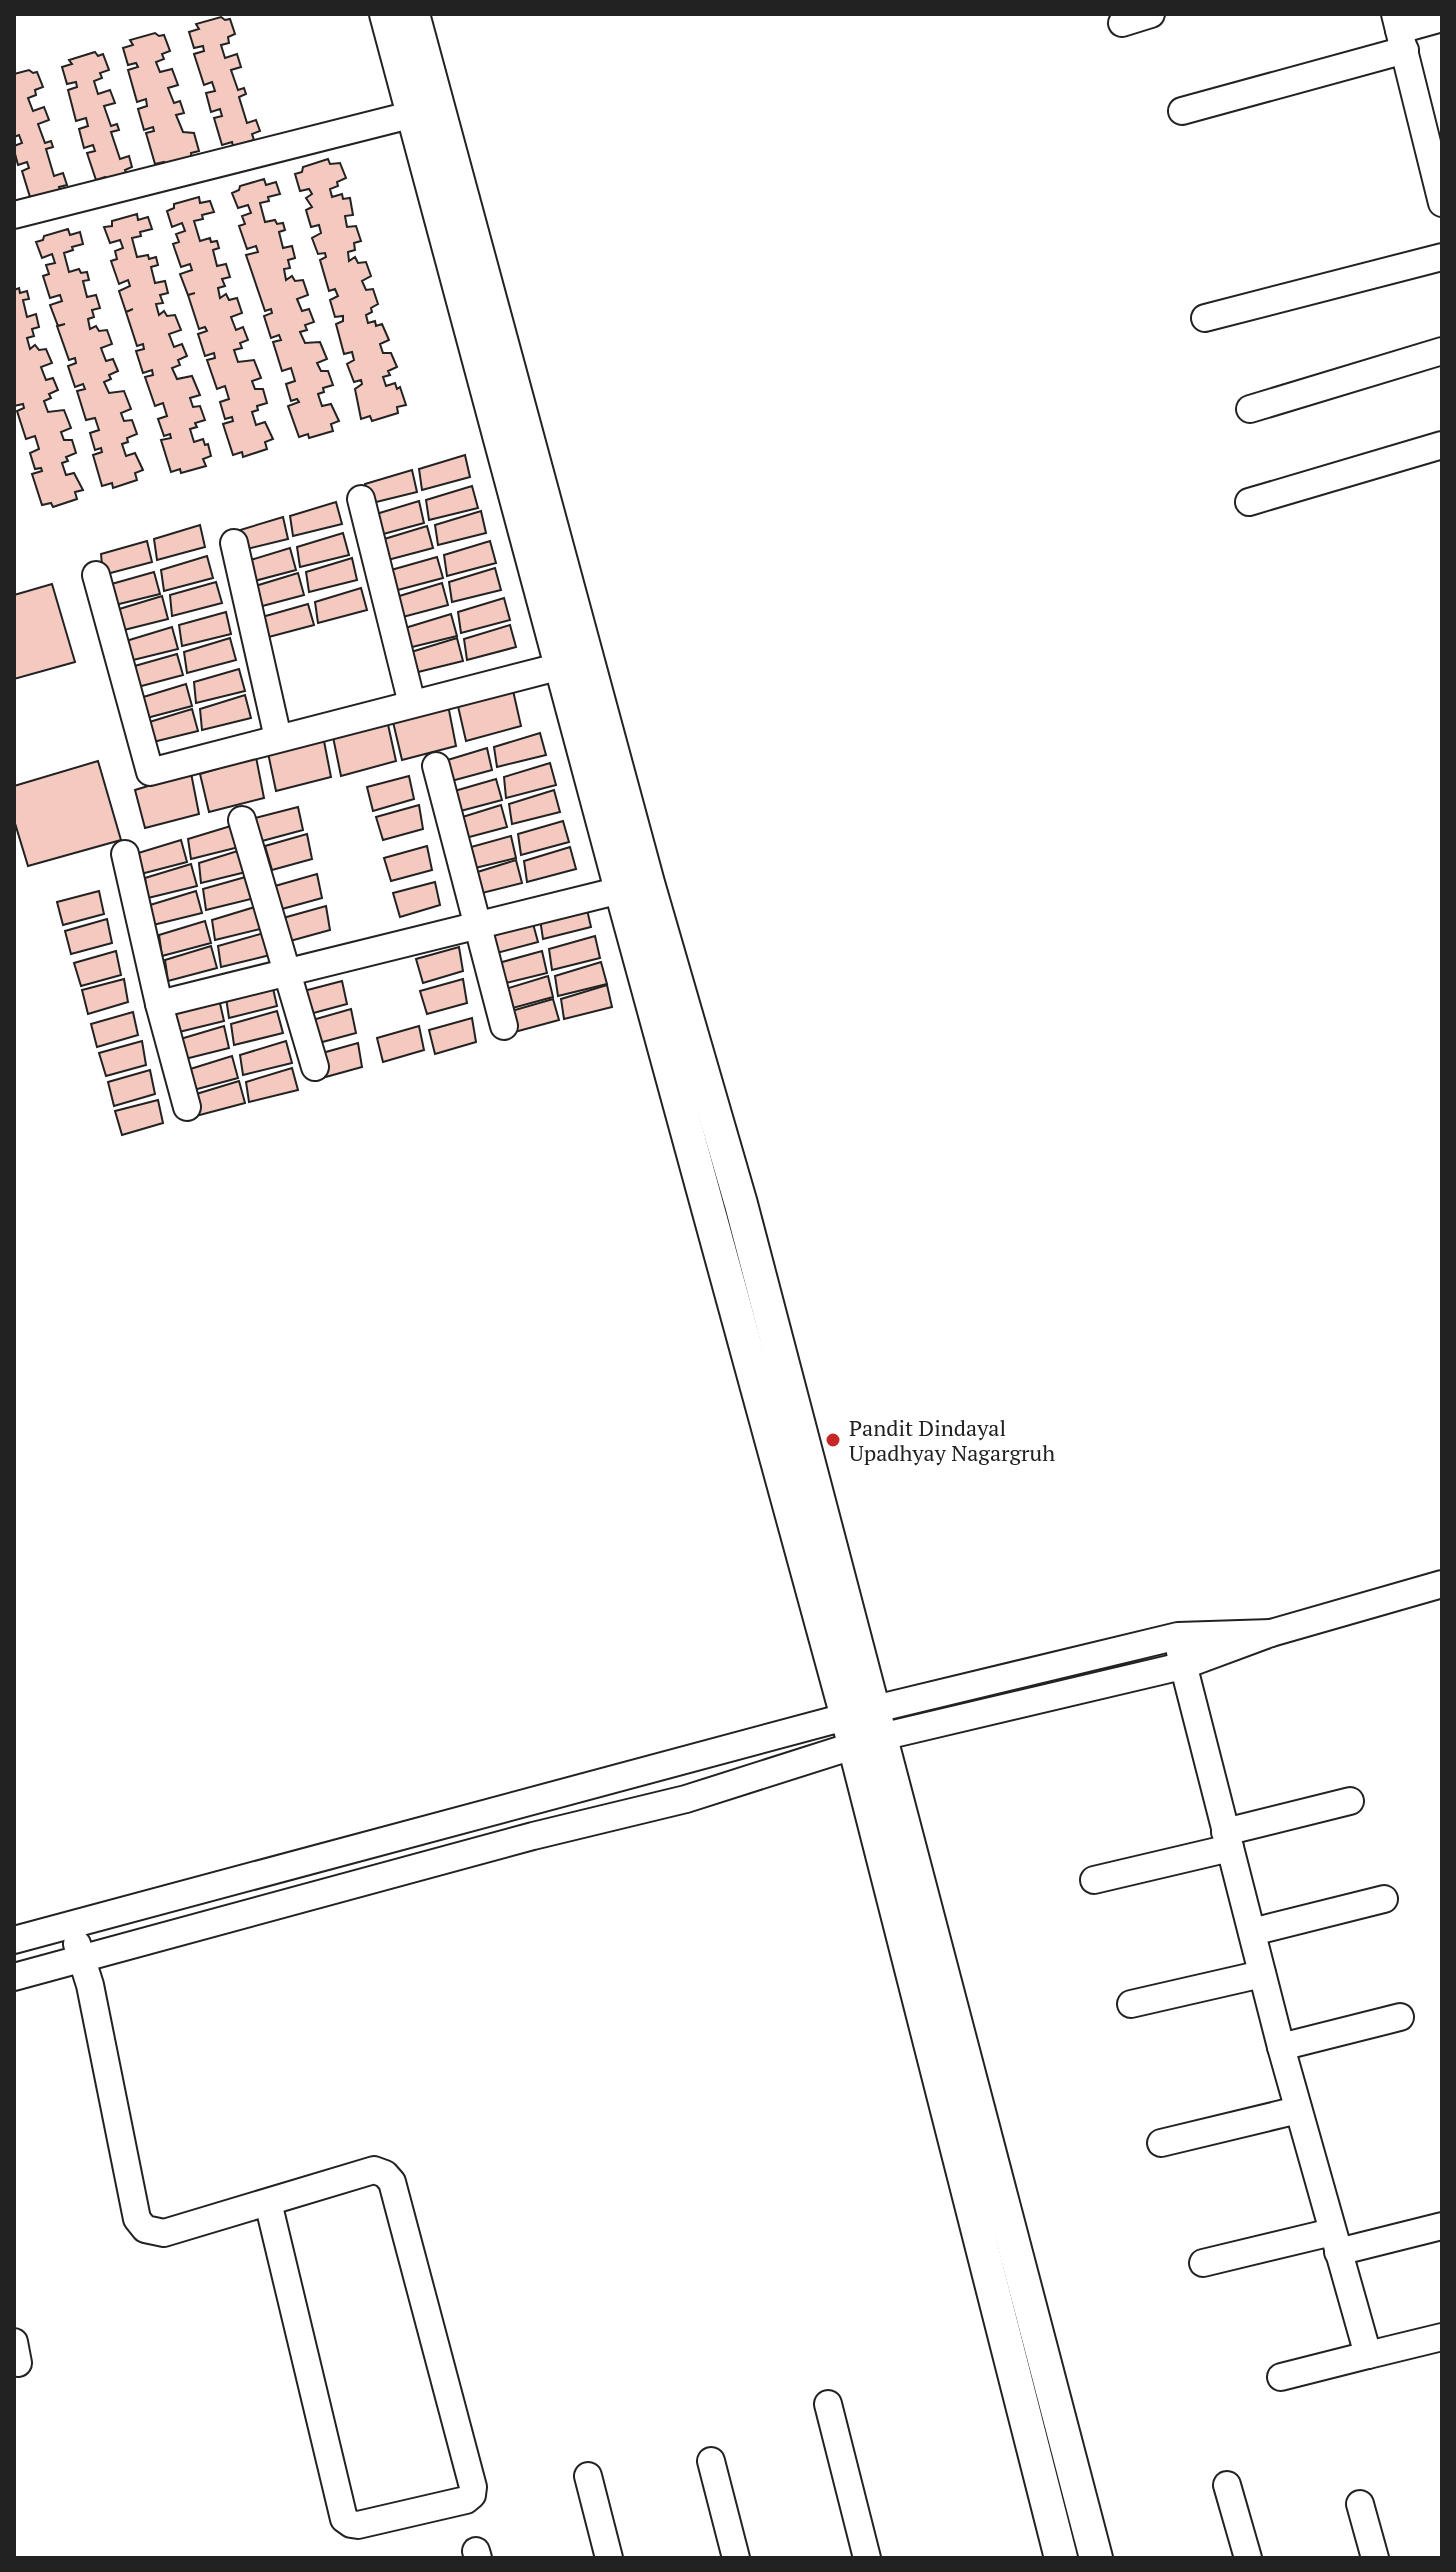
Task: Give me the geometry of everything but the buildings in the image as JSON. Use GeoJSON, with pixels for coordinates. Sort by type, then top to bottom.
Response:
{"type":"FeatureCollection","features":[{"type":"Feature","properties":{"kind":"street"},"geometry":{"type":"LineString","coordinates":[[386,14],[425,111],[634,886],[741,1204],[1061,2558]]}},
{"type":"Feature","properties":{"kind":"street"},"geometry":{"type":"LineString","coordinates":[[413,14],[425,111]]}},
{"type":"Feature","properties":{"kind":"street"},"geometry":{"type":"LineString","coordinates":[[1122,23],[1151,14]]}},
{"type":"Feature","properties":{"kind":"street"},"geometry":{"type":"LineString","coordinates":[[1182,111],[1442,18]]}},
{"type":"Feature","properties":{"kind":"street"},"geometry":{"type":"LineString","coordinates":[[1400,31],[1442,203]]}},
{"type":"Feature","properties":{"kind":"street"},"geometry":{"type":"LineString","coordinates":[[14,215],[425,111]]}},
{"type":"Feature","properties":{"kind":"street"},"geometry":{"type":"LineString","coordinates":[[1205,318],[1442,257]]}},
{"type":"Feature","properties":{"kind":"street"},"geometry":{"type":"LineString","coordinates":[[1250,409],[1442,351]]}},
{"type":"Feature","properties":{"kind":"street"},"geometry":{"type":"LineString","coordinates":[[1249,502],[1442,445]]}},
{"type":"Feature","properties":{"kind":"street"},"geometry":{"type":"LineString","coordinates":[[361,499],[412,704]]}},
{"type":"Feature","properties":{"kind":"street"},"geometry":{"type":"LineString","coordinates":[[234,543],[278,738]]}},
{"type":"Feature","properties":{"kind":"street"},"geometry":{"type":"LineString","coordinates":[[96,575],[150,772],[574,663]]}},
{"type":"Feature","properties":{"kind":"street"},"geometry":{"type":"LineString","coordinates":[[436,766],[504,1026]]}},
{"type":"Feature","properties":{"kind":"street"},"geometry":{"type":"LineString","coordinates":[[242,820],[315,1067]]}},
{"type":"Feature","properties":{"kind":"street"},"geometry":{"type":"LineString","coordinates":[[125,854],[159,1004],[187,1107]]}},
{"type":"Feature","properties":{"kind":"street"},"geometry":{"type":"LineString","coordinates":[[159,1004],[634,886]]}},
{"type":"Feature","properties":{"kind":"street"},"geometry":{"type":"LineString","coordinates":[[14,1977],[533,1836],[686,1799],[864,1727],[1182,1666],[1271,1633],[1442,1584]]}},
{"type":"Feature","properties":{"kind":"street"},"geometry":{"type":"LineString","coordinates":[[14,1940],[864,1727],[1178,1636],[1271,1633]]}},
{"type":"Feature","properties":{"kind":"street"},"geometry":{"type":"LineString","coordinates":[[1178,1636],[1182,1666],[1281,2047],[1368,2355]]}},
{"type":"Feature","properties":{"kind":"street"},"geometry":{"type":"LineString","coordinates":[[864,1727],[1096,2558]]}},
{"type":"Feature","properties":{"kind":"street"},"geometry":{"type":"LineString","coordinates":[[1094,1880],[1350,1801]]}},
{"type":"Feature","properties":{"kind":"street"},"geometry":{"type":"LineString","coordinates":[[1252,1932],[1384,1899]]}},
{"type":"Feature","properties":{"kind":"street"},"geometry":{"type":"LineString","coordinates":[[71,1925],[90,1985],[137,2219],[145,2229],[164,2233],[374,2170],[385,2174],[392,2182],[473,2487],[472,2495],[466,2500],[358,2525],[344,2519],[268,2202]]}},
{"type":"Feature","properties":{"kind":"street"},"geometry":{"type":"LineString","coordinates":[[1131,2004],[1262,1974]]}},
{"type":"Feature","properties":{"kind":"street"},"geometry":{"type":"LineString","coordinates":[[1281,2047],[1400,2017]]}},
{"type":"Feature","properties":{"kind":"street"},"geometry":{"type":"LineString","coordinates":[[1161,2143],[1298,2110]]}},
{"type":"Feature","properties":{"kind":"street"},"geometry":{"type":"LineString","coordinates":[[1203,2263],[1442,2226]]}},
{"type":"Feature","properties":{"kind":"street"},"geometry":{"type":"LineString","coordinates":[[1281,2377],[1442,2337]]}},
{"type":"Feature","properties":{"kind":"street"},"geometry":{"type":"LineString","coordinates":[[828,2404],[867,2558]]}},
{"type":"Feature","properties":{"kind":"street"},"geometry":{"type":"LineString","coordinates":[[711,2461],[736,2558]]}},
{"type":"Feature","properties":{"kind":"street"},"geometry":{"type":"LineString","coordinates":[[588,2476],[609,2558]]}},
{"type":"Feature","properties":{"kind":"street"},"geometry":{"type":"LineString","coordinates":[[1227,2485],[1248,2558]]}},
{"type":"Feature","properties":{"kind":"street"},"geometry":{"type":"LineString","coordinates":[[1360,2504],[1375,2558]]}},
{"type":"Feature","properties":{"kind":"place","name":"Pandit Dindayal Upadhyay Nagargruh"},"geometry":{"type":"Point","coordinates":[833,1440]}}]}
